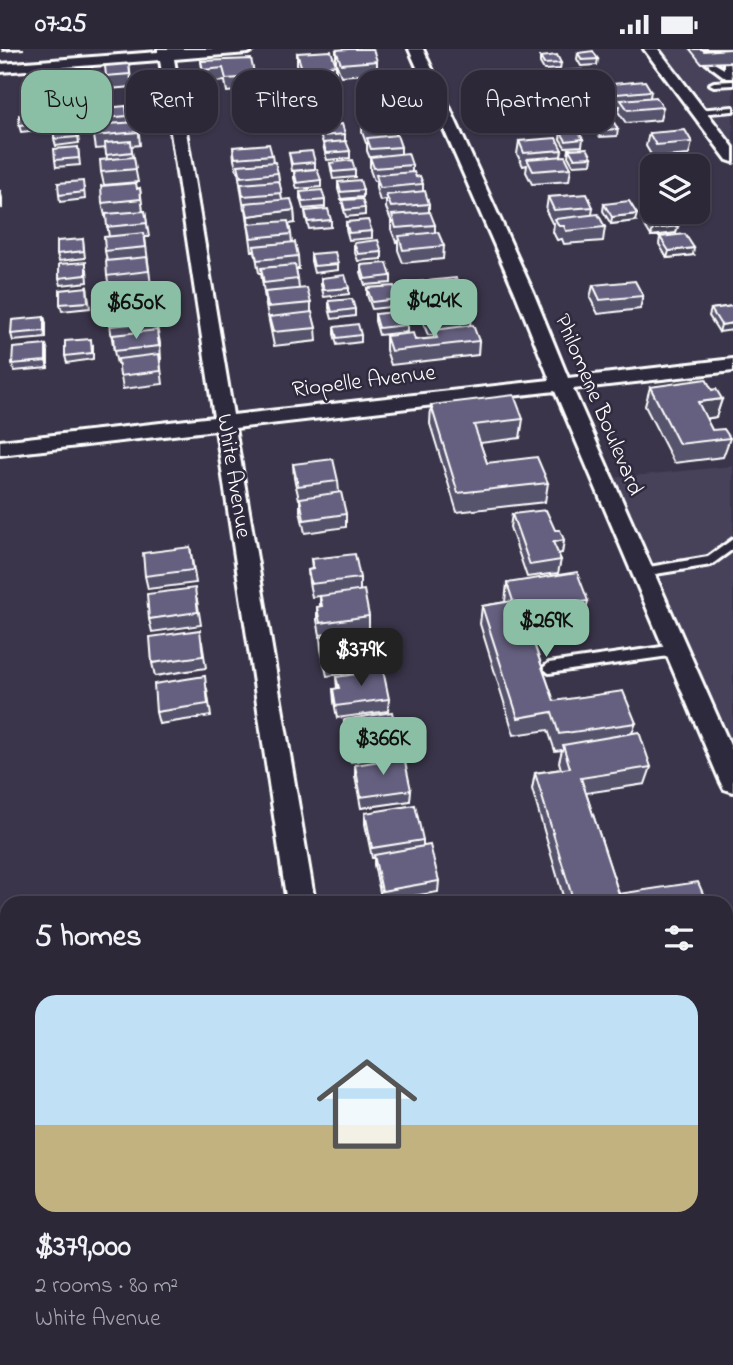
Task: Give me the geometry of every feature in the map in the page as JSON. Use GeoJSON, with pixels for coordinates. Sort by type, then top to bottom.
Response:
{"type":"FeatureCollection","features":[{"type":"Feature","properties":{"kind":"street"},"geometry":{"type":"LineString","coordinates":[[0,68],[166,52],[248,49]]}},
{"type":"Feature","properties":{"kind":"street","name":"Philomene Boulevard"},"geometry":{"type":"LineString","coordinates":[[416,49],[524,292],[733,781]]}},
{"type":"Feature","properties":{"kind":"street"},"geometry":{"type":"LineString","coordinates":[[651,49],[730,150]]}},
{"type":"Feature","properties":{"kind":"street","name":"White Avenue"},"geometry":{"type":"LineString","coordinates":[[166,52],[300,896]]}},
{"type":"Feature","properties":{"kind":"street","name":"Riopelle Avenue"},"geometry":{"type":"LineString","coordinates":[[0,448],[733,365]]}},
{"type":"Feature","properties":{"kind":"lane"},"geometry":{"type":"LineString","coordinates":[[714,84],[732,80],[718,62]]}},
{"type":"Feature","properties":{"kind":"lane"},"geometry":{"type":"LineString","coordinates":[[698,112],[733,109]]}},
{"type":"Feature","properties":{"kind":"lane"},"geometry":{"type":"LineString","coordinates":[[643,572],[711,561],[733,543]]}},
{"type":"Feature","properties":{"kind":"lane"},"geometry":{"type":"LineString","coordinates":[[549,668],[676,650]]}},
{"type":"Feature","properties":{"kind":"shaded area"},"geometry":{"type":"Polygon","coordinates":[[[651,49],[733,49],[733,158],[651,49]]]}},
{"type":"Feature","properties":{"kind":"shaded area"},"geometry":{"type":"Polygon","coordinates":[[[733,466],[733,777],[603,479],[733,466]]]}},
{"type":"Feature","properties":{"kind":"building"},"geometry":{"type":"Polygon","coordinates":[[[373,49],[377,61],[341,64],[336,50],[373,49]]]}},
{"type":"Feature","properties":{"kind":"building"},"geometry":{"type":"Polygon","coordinates":[[[331,51],[336,65],[302,69],[297,53],[331,51]]]}},
{"type":"Feature","properties":{"kind":"building"},"geometry":{"type":"Polygon","coordinates":[[[593,51],[598,59],[582,60],[578,53],[593,51]]]}},
{"type":"Feature","properties":{"kind":"building"},"geometry":{"type":"Polygon","coordinates":[[[557,55],[561,63],[544,64],[540,57],[557,55]]]}},
{"type":"Feature","properties":{"kind":"building"},"geometry":{"type":"Polygon","coordinates":[[[251,59],[253,70],[232,70],[232,79],[226,79],[223,68],[203,70],[201,61],[251,59]]]}},
{"type":"Feature","properties":{"kind":"building"},"geometry":{"type":"Polygon","coordinates":[[[129,64],[130,70],[126,70],[126,74],[112,76],[112,70],[105,70],[105,66],[129,64]]]}},
{"type":"Feature","properties":{"kind":"building"},"geometry":{"type":"Polygon","coordinates":[[[645,81],[651,91],[617,94],[615,84],[645,81]]]}},
{"type":"Feature","properties":{"kind":"building"},"geometry":{"type":"Polygon","coordinates":[[[656,97],[663,107],[628,110],[621,100],[656,97]]]}},
{"type":"Feature","properties":{"kind":"building"},"geometry":{"type":"Polygon","coordinates":[[[126,106],[126,116],[112,117],[112,107],[126,106]]]}},
{"type":"Feature","properties":{"kind":"building"},"geometry":{"type":"Polygon","coordinates":[[[126,123],[127,133],[94,136],[94,133],[112,133],[112,124],[126,123]]]}},
{"type":"Feature","properties":{"kind":"building"},"geometry":{"type":"Polygon","coordinates":[[[342,124],[345,134],[322,136],[321,133],[342,133],[342,124]]]}},
{"type":"Feature","properties":{"kind":"building"},"geometry":{"type":"Polygon","coordinates":[[[685,130],[692,142],[656,145],[649,133],[685,130]]]}},
{"type":"Feature","properties":{"kind":"building"},"geometry":{"type":"Polygon","coordinates":[[[54,133],[77,133],[77,137],[54,139],[54,133]]]}},
{"type":"Feature","properties":{"kind":"building"},"geometry":{"type":"Polygon","coordinates":[[[562,133],[579,133],[583,139],[566,141],[562,133]]]}},
{"type":"Feature","properties":{"kind":"building"},"geometry":{"type":"Polygon","coordinates":[[[397,135],[401,147],[371,149],[367,138],[397,135]]]}},
{"type":"Feature","properties":{"kind":"building"},"geometry":{"type":"Polygon","coordinates":[[[556,138],[562,150],[524,153],[519,141],[556,138]]]}},
{"type":"Feature","properties":{"kind":"building"},"geometry":{"type":"Polygon","coordinates":[[[131,141],[132,152],[106,155],[105,143],[131,141]]]}},
{"type":"Feature","properties":{"kind":"building"},"geometry":{"type":"Polygon","coordinates":[[[346,141],[350,151],[327,153],[323,143],[346,141]]]}},
{"type":"Feature","properties":{"kind":"building"},"geometry":{"type":"Polygon","coordinates":[[[269,144],[272,155],[235,158],[233,147],[269,144]]]}},
{"type":"Feature","properties":{"kind":"building"},"geometry":{"type":"Polygon","coordinates":[[[78,147],[79,158],[55,160],[54,149],[78,147]]]}},
{"type":"Feature","properties":{"kind":"building"},"geometry":{"type":"Polygon","coordinates":[[[587,148],[592,157],[574,158],[569,149],[587,148]]]}},
{"type":"Feature","properties":{"kind":"building"},"geometry":{"type":"Polygon","coordinates":[[[312,151],[315,162],[292,164],[289,153],[312,151]]]}},
{"type":"Feature","properties":{"kind":"building"},"geometry":{"type":"Polygon","coordinates":[[[408,153],[412,165],[374,168],[370,157],[408,153]]]}},
{"type":"Feature","properties":{"kind":"building"},"geometry":{"type":"Polygon","coordinates":[[[565,156],[571,168],[533,171],[527,159],[565,156]]]}},
{"type":"Feature","properties":{"kind":"building"},"geometry":{"type":"Polygon","coordinates":[[[134,157],[136,169],[101,172],[100,160],[134,157]]]}},
{"type":"Feature","properties":{"kind":"building"},"geometry":{"type":"Polygon","coordinates":[[[352,160],[355,170],[333,172],[330,163],[352,160]]]}},
{"type":"Feature","properties":{"kind":"building"},"geometry":{"type":"Polygon","coordinates":[[[275,162],[278,173],[241,177],[238,165],[275,162]]]}},
{"type":"Feature","properties":{"kind":"building"},"geometry":{"type":"Polygon","coordinates":[[[317,169],[321,180],[297,183],[294,171],[317,169]]]}},
{"type":"Feature","properties":{"kind":"building"},"geometry":{"type":"Polygon","coordinates":[[[414,172],[416,177],[420,176],[423,184],[380,188],[376,175],[414,172]]]}},
{"type":"Feature","properties":{"kind":"building"},"geometry":{"type":"Polygon","coordinates":[[[360,180],[363,190],[341,192],[338,182],[360,180]]]}},
{"type":"Feature","properties":{"kind":"building"},"geometry":{"type":"Polygon","coordinates":[[[83,181],[84,192],[59,195],[58,183],[83,181]]]}},
{"type":"Feature","properties":{"kind":"building"},"geometry":{"type":"Polygon","coordinates":[[[279,181],[282,193],[243,196],[241,184],[279,181]]]}},
{"type":"Feature","properties":{"kind":"building"},"geometry":{"type":"Polygon","coordinates":[[[136,183],[137,189],[140,188],[141,199],[102,203],[101,186],[136,183]]]}},
{"type":"Feature","properties":{"kind":"building"},"geometry":{"type":"Polygon","coordinates":[[[322,190],[325,200],[303,202],[300,192],[322,190]]]}},
{"type":"Feature","properties":{"kind":"building"},"geometry":{"type":"Polygon","coordinates":[[[425,191],[429,204],[391,207],[386,195],[425,191]]]}},
{"type":"Feature","properties":{"kind":"building"},"geometry":{"type":"Polygon","coordinates":[[[587,194],[593,207],[554,210],[548,197],[587,194]]]}},
{"type":"Feature","properties":{"kind":"building"},"geometry":{"type":"Polygon","coordinates":[[[291,199],[294,210],[248,216],[245,203],[291,199]]]}},
{"type":"Feature","properties":{"kind":"building"},"geometry":{"type":"Polygon","coordinates":[[[362,199],[365,208],[345,210],[342,200],[362,199]]]}},
{"type":"Feature","properties":{"kind":"building"},"geometry":{"type":"Polygon","coordinates":[[[629,201],[637,214],[612,217],[604,204],[629,201]]]}},
{"type":"Feature","properties":{"kind":"building"},"geometry":{"type":"Polygon","coordinates":[[[328,209],[331,220],[308,222],[305,211],[328,209]]]}},
{"type":"Feature","properties":{"kind":"building"},"geometry":{"type":"Polygon","coordinates":[[[145,211],[147,223],[107,227],[106,214],[145,211]]]}},
{"type":"Feature","properties":{"kind":"building"},"geometry":{"type":"Polygon","coordinates":[[[430,212],[435,225],[396,228],[392,215],[430,212]]]}},
{"type":"Feature","properties":{"kind":"building"},"geometry":{"type":"Polygon","coordinates":[[[598,214],[605,227],[566,231],[555,219],[598,214]]]}},
{"type":"Feature","properties":{"kind":"building"},"geometry":{"type":"Polygon","coordinates":[[[368,220],[372,231],[349,233],[346,222],[368,220]]]}},
{"type":"Feature","properties":{"kind":"building"},"geometry":{"type":"Polygon","coordinates":[[[288,221],[291,234],[251,238],[248,224],[288,221]]]}},
{"type":"Feature","properties":{"kind":"building"},"geometry":{"type":"Polygon","coordinates":[[[650,224],[678,226],[653,229],[650,224]]]}},
{"type":"Feature","properties":{"kind":"building"},"geometry":{"type":"Polygon","coordinates":[[[438,232],[444,246],[403,250],[399,236],[438,232]]]}},
{"type":"Feature","properties":{"kind":"building"},"geometry":{"type":"Polygon","coordinates":[[[144,233],[146,247],[105,251],[104,237],[144,233]]]}},
{"type":"Feature","properties":{"kind":"building"},"geometry":{"type":"Polygon","coordinates":[[[685,234],[694,248],[669,251],[660,237],[685,234]]]}},
{"type":"Feature","properties":{"kind":"building"},"geometry":{"type":"Polygon","coordinates":[[[83,239],[84,251],[57,254],[57,241],[83,239]]]}},
{"type":"Feature","properties":{"kind":"building"},"geometry":{"type":"Polygon","coordinates":[[[378,240],[382,252],[358,254],[354,243],[378,240]]]}},
{"type":"Feature","properties":{"kind":"building"},"geometry":{"type":"Polygon","coordinates":[[[295,242],[298,256],[257,260],[254,246],[295,242]]]}},
{"type":"Feature","properties":{"kind":"building"},"geometry":{"type":"Polygon","coordinates":[[[335,252],[338,264],[314,266],[311,254],[335,252]]]}},
{"type":"Feature","properties":{"kind":"building"},"geometry":{"type":"Polygon","coordinates":[[[147,257],[149,271],[107,276],[106,261],[147,257]]]}},
{"type":"Feature","properties":{"kind":"building"},"geometry":{"type":"Polygon","coordinates":[[[86,262],[86,275],[59,278],[59,264],[86,262]]]}},
{"type":"Feature","properties":{"kind":"building"},"geometry":{"type":"Polygon","coordinates":[[[387,263],[391,276],[365,279],[361,265],[387,263]]]}},
{"type":"Feature","properties":{"kind":"building"},"geometry":{"type":"Polygon","coordinates":[[[295,265],[298,279],[264,283],[261,268],[295,265]]]}},
{"type":"Feature","properties":{"kind":"building"},"geometry":{"type":"Polygon","coordinates":[[[345,275],[349,288],[324,290],[321,278],[345,275]]]}},
{"type":"Feature","properties":{"kind":"building"},"geometry":{"type":"Polygon","coordinates":[[[456,278],[462,293],[420,297],[415,282],[456,278]]]}},
{"type":"Feature","properties":{"kind":"building"},"geometry":{"type":"Polygon","coordinates":[[[635,281],[643,296],[600,300],[593,285],[635,281]]]}},
{"type":"Feature","properties":{"kind":"building"},"geometry":{"type":"Polygon","coordinates":[[[150,282],[151,296],[109,301],[108,286],[150,282]]]}},
{"type":"Feature","properties":{"kind":"building"},"geometry":{"type":"Polygon","coordinates":[[[394,286],[398,299],[372,302],[367,288],[394,286]]]}},
{"type":"Feature","properties":{"kind":"building"},"geometry":{"type":"Polygon","coordinates":[[[87,287],[88,302],[60,304],[60,290],[87,287]]]}},
{"type":"Feature","properties":{"kind":"building"},"geometry":{"type":"Polygon","coordinates":[[[307,288],[311,303],[268,307],[265,292],[307,288]]]}},
{"type":"Feature","properties":{"kind":"building"},"geometry":{"type":"Polygon","coordinates":[[[352,299],[355,309],[332,312],[329,301],[352,299]]]}},
{"type":"Feature","properties":{"kind":"building"},"geometry":{"type":"Polygon","coordinates":[[[465,302],[471,317],[428,322],[423,306],[465,302]]]}},
{"type":"Feature","properties":{"kind":"building"},"geometry":{"type":"Polygon","coordinates":[[[153,306],[155,322],[110,326],[109,311],[153,306]]]}},
{"type":"Feature","properties":{"kind":"building"},"geometry":{"type":"Polygon","coordinates":[[[733,306],[733,323],[721,325],[711,309],[733,306]]]}},
{"type":"Feature","properties":{"kind":"building"},"geometry":{"type":"Polygon","coordinates":[[[402,311],[407,325],[379,328],[375,314],[402,311]]]}},
{"type":"Feature","properties":{"kind":"building"},"geometry":{"type":"Polygon","coordinates":[[[312,312],[316,328],[273,332],[269,317],[312,312]]]}},
{"type":"Feature","properties":{"kind":"building"},"geometry":{"type":"Polygon","coordinates":[[[44,317],[44,331],[11,334],[12,320],[44,317]]]}},
{"type":"Feature","properties":{"kind":"building"},"geometry":{"type":"Polygon","coordinates":[[[358,324],[361,335],[337,338],[334,327],[358,324]]]}},
{"type":"Feature","properties":{"kind":"building"},"geometry":{"type":"Polygon","coordinates":[[[473,325],[479,341],[391,351],[386,336],[413,333],[415,340],[437,338],[434,330],[473,325]]]}},
{"type":"Feature","properties":{"kind":"building"},"geometry":{"type":"Polygon","coordinates":[[[157,330],[159,346],[114,351],[113,335],[157,330]]]}},
{"type":"Feature","properties":{"kind":"building"},"geometry":{"type":"Polygon","coordinates":[[[91,339],[92,353],[65,356],[65,341],[91,339]]]}},
{"type":"Feature","properties":{"kind":"building"},"geometry":{"type":"Polygon","coordinates":[[[46,345],[46,361],[12,364],[13,348],[46,345]]]}},
{"type":"Feature","properties":{"kind":"building"},"geometry":{"type":"Polygon","coordinates":[[[159,354],[161,371],[120,376],[118,359],[159,354]]]}},
{"type":"Feature","properties":{"kind":"building"},"geometry":{"type":"Polygon","coordinates":[[[706,379],[712,390],[716,389],[722,399],[698,402],[712,430],[724,429],[730,438],[679,444],[650,387],[706,379]]]}},
{"type":"Feature","properties":{"kind":"building"},"geometry":{"type":"Polygon","coordinates":[[[514,395],[523,419],[474,425],[487,463],[537,457],[548,483],[458,493],[431,405],[514,395]]]}},
{"type":"Feature","properties":{"kind":"building"},"geometry":{"type":"Polygon","coordinates":[[[333,459],[338,481],[298,486],[293,464],[333,459]]]}},
{"type":"Feature","properties":{"kind":"building"},"geometry":{"type":"Polygon","coordinates":[[[341,492],[346,514],[304,520],[300,498],[341,492]]]}},
{"type":"Feature","properties":{"kind":"building"},"geometry":{"type":"Polygon","coordinates":[[[546,510],[555,530],[560,530],[564,540],[553,542],[561,560],[530,565],[512,514],[546,510]]]}},
{"type":"Feature","properties":{"kind":"building"},"geometry":{"type":"Polygon","coordinates":[[[190,547],[193,570],[145,576],[143,553],[190,547]]]}},
{"type":"Feature","properties":{"kind":"building"},"geometry":{"type":"Polygon","coordinates":[[[355,554],[360,578],[311,584],[308,570],[314,569],[311,559],[355,554]]]}},
{"type":"Feature","properties":{"kind":"building"},"geometry":{"type":"Polygon","coordinates":[[[577,572],[588,601],[522,610],[554,701],[623,691],[636,723],[559,734],[552,712],[518,718],[482,606],[513,601],[507,583],[577,572]]]}},
{"type":"Feature","properties":{"kind":"building"},"geometry":{"type":"Polygon","coordinates":[[[195,588],[198,612],[149,619],[147,594],[195,588]]]}},
{"type":"Feature","properties":{"kind":"building"},"geometry":{"type":"Polygon","coordinates":[[[364,590],[369,616],[320,623],[317,607],[322,606],[320,596],[364,590]]]}},
{"type":"Feature","properties":{"kind":"building"},"geometry":{"type":"Polygon","coordinates":[[[373,629],[379,656],[327,664],[320,637],[373,629]]]}},
{"type":"Feature","properties":{"kind":"building"},"geometry":{"type":"Polygon","coordinates":[[[200,630],[203,656],[152,663],[150,637],[200,630]]]}},
{"type":"Feature","properties":{"kind":"building"},"geometry":{"type":"Polygon","coordinates":[[[383,670],[389,699],[336,706],[333,689],[339,688],[336,677],[383,670]]]}},
{"type":"Feature","properties":{"kind":"building"},"geometry":{"type":"Polygon","coordinates":[[[205,676],[208,704],[156,712],[154,684],[205,676]]]}},
{"type":"Feature","properties":{"kind":"building"},"geometry":{"type":"Polygon","coordinates":[[[392,712],[399,744],[350,751],[344,720],[392,712]]]}},
{"type":"Feature","properties":{"kind":"building"},"geometry":{"type":"Polygon","coordinates":[[[639,732],[651,767],[581,778],[619,894],[698,882],[704,896],[572,896],[535,773],[570,768],[563,745],[639,732]]]}},
{"type":"Feature","properties":{"kind":"building"},"geometry":{"type":"Polygon","coordinates":[[[404,757],[411,790],[361,797],[355,765],[404,757]]]}},
{"type":"Feature","properties":{"kind":"building"},"geometry":{"type":"Polygon","coordinates":[[[415,805],[423,840],[372,848],[365,813],[415,805]]]}},
{"type":"Feature","properties":{"kind":"building"},"geometry":{"type":"Polygon","coordinates":[[[430,845],[439,881],[382,891],[374,855],[430,845]]]}}]}
